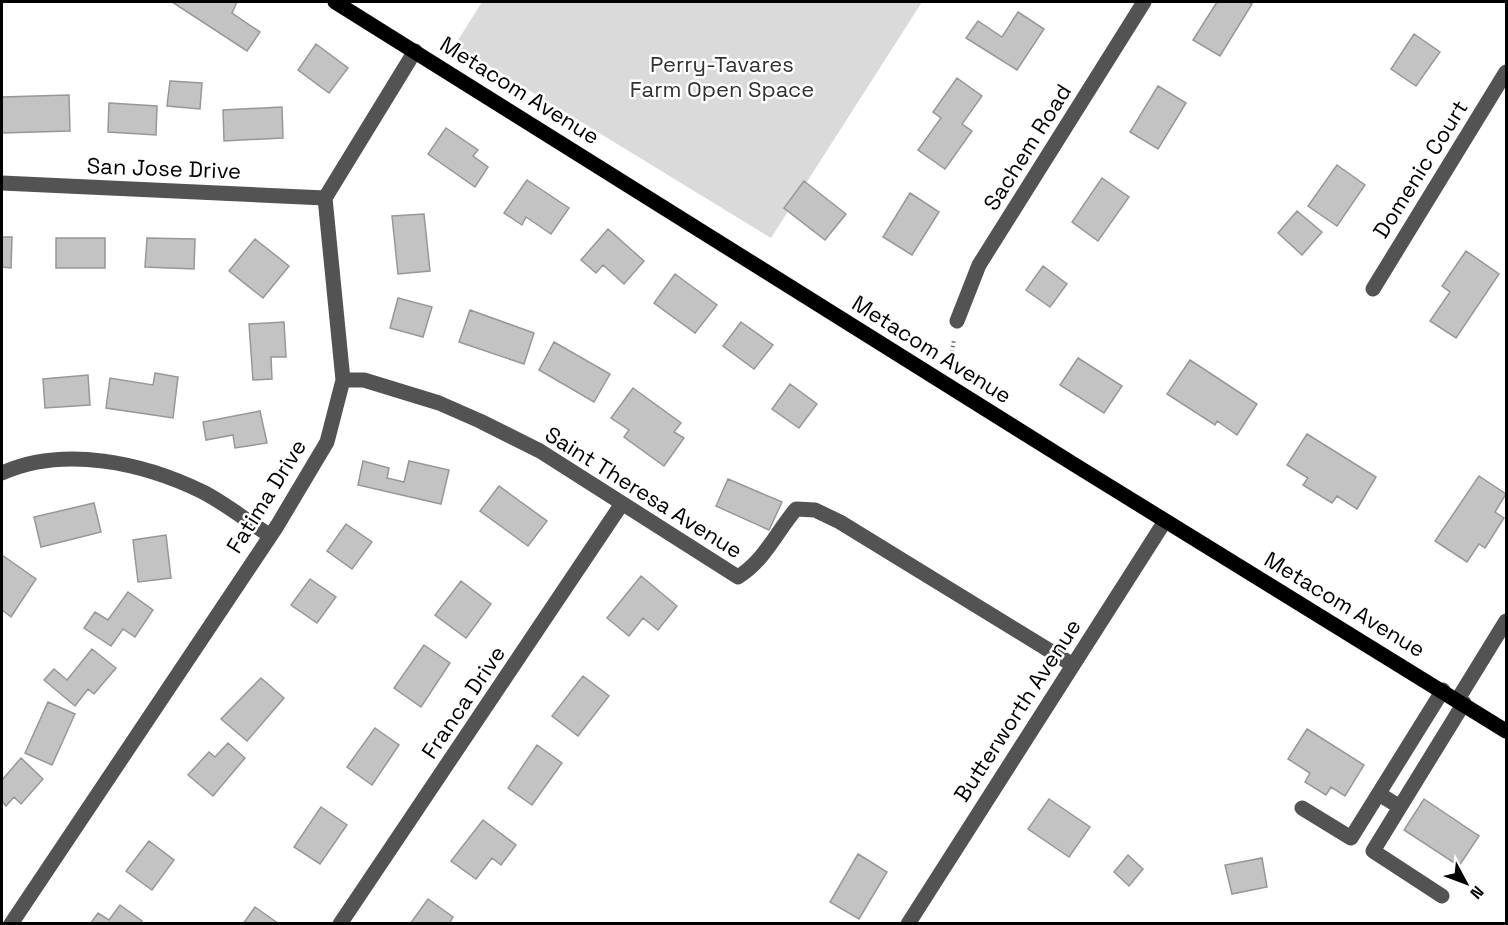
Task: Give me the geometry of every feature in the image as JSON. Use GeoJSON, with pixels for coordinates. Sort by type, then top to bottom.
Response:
{"type":"FeatureCollection","features":[{"type":"Feature","properties":{"kind":"main road","name":"Metacom Avenue"},"geometry":{"type":"LineString","coordinates":[[335,2],[1165,521],[1461,701],[1506,731]]}},
{"type":"Feature","properties":{"kind":"street","name":"Sachem Road"},"geometry":{"type":"LineString","coordinates":[[957,321],[979,265],[1144,2]]}},
{"type":"Feature","properties":{"kind":"street"},"geometry":{"type":"LineString","coordinates":[[325,198],[415,51]]}},
{"type":"Feature","properties":{"kind":"street","name":"Domenic Court"},"geometry":{"type":"LineString","coordinates":[[1373,289],[1506,72]]}},
{"type":"Feature","properties":{"kind":"street","name":"San Jose Drive"},"geometry":{"type":"LineString","coordinates":[[2,183],[325,198]]}},
{"type":"Feature","properties":{"kind":"street","name":"Fatima Drive"},"geometry":{"type":"LineString","coordinates":[[11,924],[308,477],[327,442],[343,380],[325,198]]}},
{"type":"Feature","properties":{"kind":"street","name":"Saint Theresa Avenue"},"geometry":{"type":"LineString","coordinates":[[343,380],[364,380],[439,403],[480,421],[540,451],[621,505],[738,577],[756,566],[796,509],[815,510],[840,522],[1073,665]]}},
{"type":"Feature","properties":{"kind":"street"},"geometry":{"type":"LineString","coordinates":[[2,473],[45,461],[84,459],[123,465],[163,476],[203,493],[269,535]]}},
{"type":"Feature","properties":{"kind":"street","name":"Franca Drive"},"geometry":{"type":"LineString","coordinates":[[340,924],[621,505]]}},
{"type":"Feature","properties":{"kind":"street","name":"Butterworth Avenue"},"geometry":{"type":"LineString","coordinates":[[908,924],[1165,521]]}},
{"type":"Feature","properties":{"kind":"street"},"geometry":{"type":"LineString","coordinates":[[1442,896],[1373,851],[1506,621]]}},
{"type":"Feature","properties":{"kind":"street"},"geometry":{"type":"LineString","coordinates":[[1302,808],[1351,838],[1443,690]]}},
{"type":"Feature","properties":{"kind":"street"},"geometry":{"type":"LineString","coordinates":[[1379,794],[1400,807]]}},
{"type":"Feature","properties":{"kind":"path"},"geometry":{"type":"LineString","coordinates":[[946,384],[957,321]]}},
{"type":"Feature","properties":{"kind":"green space","name":"Perry-Tavares Farm Open Space"},"geometry":{"type":"Polygon","coordinates":[[[482,2],[922,2],[771,238],[455,45],[482,2]]]}},
{"type":"Feature","properties":{"kind":"building"},"geometry":{"type":"Polygon","coordinates":[[[172,2],[237,2],[232,13],[260,32],[247,51],[172,2]]]}},
{"type":"Feature","properties":{"kind":"building"},"geometry":{"type":"Polygon","coordinates":[[[1217,2],[1252,4],[1220,56],[1193,40],[1217,2]]]}},
{"type":"Feature","properties":{"kind":"building"},"geometry":{"type":"Polygon","coordinates":[[[1018,12],[1044,29],[1017,70],[966,38],[978,21],[1002,37],[1018,12]]]}},
{"type":"Feature","properties":{"kind":"building"},"geometry":{"type":"Polygon","coordinates":[[[1414,34],[1440,52],[1416,86],[1391,69],[1414,34]]]}},
{"type":"Feature","properties":{"kind":"building"},"geometry":{"type":"Polygon","coordinates":[[[316,44],[348,68],[329,93],[298,70],[316,44]]]}},
{"type":"Feature","properties":{"kind":"building"},"geometry":{"type":"Polygon","coordinates":[[[957,78],[982,96],[962,124],[972,131],[945,169],[918,150],[941,118],[933,112],[957,78]]]}},
{"type":"Feature","properties":{"kind":"building"},"geometry":{"type":"Polygon","coordinates":[[[170,81],[202,83],[200,109],[167,106],[170,81]]]}},
{"type":"Feature","properties":{"kind":"building"},"geometry":{"type":"Polygon","coordinates":[[[1158,86],[1186,103],[1158,149],[1130,132],[1158,86]]]}},
{"type":"Feature","properties":{"kind":"building"},"geometry":{"type":"Polygon","coordinates":[[[69,95],[70,131],[2,133],[2,97],[69,95]]]}},
{"type":"Feature","properties":{"kind":"building"},"geometry":{"type":"Polygon","coordinates":[[[109,103],[157,106],[156,135],[108,132],[109,103]]]}},
{"type":"Feature","properties":{"kind":"building"},"geometry":{"type":"Polygon","coordinates":[[[282,107],[283,138],[224,141],[223,110],[282,107]]]}},
{"type":"Feature","properties":{"kind":"building"},"geometry":{"type":"Polygon","coordinates":[[[446,128],[478,150],[473,156],[488,167],[475,187],[428,154],[446,128]]]}},
{"type":"Feature","properties":{"kind":"building"},"geometry":{"type":"Polygon","coordinates":[[[1337,165],[1365,185],[1337,226],[1308,206],[1337,165]]]}},
{"type":"Feature","properties":{"kind":"building"},"geometry":{"type":"Polygon","coordinates":[[[1102,178],[1129,197],[1098,241],[1072,222],[1102,178]]]}},
{"type":"Feature","properties":{"kind":"building"},"geometry":{"type":"Polygon","coordinates":[[[527,180],[569,208],[551,234],[526,217],[522,225],[504,213],[527,180]]]}},
{"type":"Feature","properties":{"kind":"building"},"geometry":{"type":"Polygon","coordinates":[[[804,181],[846,214],[825,240],[784,208],[804,181]]]}},
{"type":"Feature","properties":{"kind":"building"},"geometry":{"type":"Polygon","coordinates":[[[910,193],[939,212],[912,255],[883,237],[910,193]]]}},
{"type":"Feature","properties":{"kind":"building"},"geometry":{"type":"Polygon","coordinates":[[[1297,211],[1322,232],[1302,255],[1278,233],[1297,211]]]}},
{"type":"Feature","properties":{"kind":"building"},"geometry":{"type":"Polygon","coordinates":[[[424,214],[430,271],[398,274],[392,216],[424,214]]]}},
{"type":"Feature","properties":{"kind":"building"},"geometry":{"type":"Polygon","coordinates":[[[608,229],[644,261],[624,284],[603,265],[596,273],[581,260],[608,229]]]}},
{"type":"Feature","properties":{"kind":"building"},"geometry":{"type":"Polygon","coordinates":[[[2,237],[12,237],[11,268],[2,267],[2,237]]]}},
{"type":"Feature","properties":{"kind":"building"},"geometry":{"type":"Polygon","coordinates":[[[56,238],[105,238],[105,268],[56,268],[56,238]]]}},
{"type":"Feature","properties":{"kind":"building"},"geometry":{"type":"Polygon","coordinates":[[[147,238],[195,239],[194,269],[145,267],[147,238]]]}},
{"type":"Feature","properties":{"kind":"building"},"geometry":{"type":"Polygon","coordinates":[[[255,239],[289,266],[263,298],[229,271],[255,239]]]}},
{"type":"Feature","properties":{"kind":"building"},"geometry":{"type":"Polygon","coordinates":[[[1466,251],[1499,274],[1456,338],[1430,321],[1450,292],[1442,286],[1466,251]]]}},
{"type":"Feature","properties":{"kind":"building"},"geometry":{"type":"Polygon","coordinates":[[[1043,266],[1067,284],[1050,307],[1026,290],[1043,266]]]}},
{"type":"Feature","properties":{"kind":"building"},"geometry":{"type":"Polygon","coordinates":[[[675,274],[717,305],[695,333],[654,303],[675,274]]]}},
{"type":"Feature","properties":{"kind":"building"},"geometry":{"type":"Polygon","coordinates":[[[398,298],[432,307],[423,337],[390,328],[398,298]]]}},
{"type":"Feature","properties":{"kind":"building"},"geometry":{"type":"Polygon","coordinates":[[[470,310],[534,333],[524,364],[459,342],[470,310]]]}},
{"type":"Feature","properties":{"kind":"building"},"geometry":{"type":"Polygon","coordinates":[[[284,322],[286,357],[271,357],[272,379],[253,380],[249,324],[284,322]]]}},
{"type":"Feature","properties":{"kind":"building"},"geometry":{"type":"Polygon","coordinates":[[[741,322],[773,345],[754,369],[723,346],[741,322]]]}},
{"type":"Feature","properties":{"kind":"building"},"geometry":{"type":"Polygon","coordinates":[[[554,342],[610,374],[594,402],[539,370],[554,342]]]}},
{"type":"Feature","properties":{"kind":"building"},"geometry":{"type":"Polygon","coordinates":[[[1078,358],[1122,386],[1104,413],[1060,385],[1078,358]]]}},
{"type":"Feature","properties":{"kind":"building"},"geometry":{"type":"Polygon","coordinates":[[[1190,360],[1257,404],[1237,435],[1217,421],[1215,425],[1167,394],[1190,360]]]}},
{"type":"Feature","properties":{"kind":"building"},"geometry":{"type":"Polygon","coordinates":[[[155,373],[178,377],[173,418],[106,408],[110,378],[153,385],[155,373]]]}},
{"type":"Feature","properties":{"kind":"building"},"geometry":{"type":"Polygon","coordinates":[[[88,375],[90,405],[45,408],[43,379],[88,375]]]}},
{"type":"Feature","properties":{"kind":"building"},"geometry":{"type":"Polygon","coordinates":[[[790,384],[817,404],[799,428],[772,409],[790,384]]]}},
{"type":"Feature","properties":{"kind":"building"},"geometry":{"type":"Polygon","coordinates":[[[633,388],[681,423],[674,432],[684,438],[664,466],[624,437],[629,430],[611,418],[633,388]]]}},
{"type":"Feature","properties":{"kind":"building"},"geometry":{"type":"Polygon","coordinates":[[[260,411],[267,443],[235,448],[233,435],[206,440],[203,422],[260,411]]]}},
{"type":"Feature","properties":{"kind":"building"},"geometry":{"type":"Polygon","coordinates":[[[1307,434],[1376,477],[1357,509],[1337,496],[1332,503],[1303,485],[1308,478],[1287,465],[1307,434]]]}},
{"type":"Feature","properties":{"kind":"building"},"geometry":{"type":"Polygon","coordinates":[[[363,461],[389,468],[387,478],[404,482],[409,461],[449,470],[441,504],[358,485],[363,461]]]}},
{"type":"Feature","properties":{"kind":"building"},"geometry":{"type":"Polygon","coordinates":[[[1479,476],[1506,494],[1495,512],[1504,518],[1485,548],[1479,544],[1467,562],[1435,541],[1479,476]]]}},
{"type":"Feature","properties":{"kind":"building"},"geometry":{"type":"Polygon","coordinates":[[[728,479],[782,502],[769,530],[716,506],[728,479]]]}},
{"type":"Feature","properties":{"kind":"building"},"geometry":{"type":"Polygon","coordinates":[[[499,486],[547,521],[528,546],[480,511],[499,486]]]}},
{"type":"Feature","properties":{"kind":"building"},"geometry":{"type":"Polygon","coordinates":[[[94,503],[101,532],[41,547],[34,517],[94,503]]]}},
{"type":"Feature","properties":{"kind":"building"},"geometry":{"type":"Polygon","coordinates":[[[346,524],[372,542],[352,569],[327,551],[346,524]]]}},
{"type":"Feature","properties":{"kind":"building"},"geometry":{"type":"Polygon","coordinates":[[[166,535],[171,578],[138,582],[133,540],[166,535]]]}},
{"type":"Feature","properties":{"kind":"building"},"geometry":{"type":"Polygon","coordinates":[[[2,555],[36,579],[11,617],[2,610],[2,555]]]}},
{"type":"Feature","properties":{"kind":"building"},"geometry":{"type":"Polygon","coordinates":[[[641,576],[677,606],[658,630],[643,618],[629,636],[607,618],[641,576]]]}},
{"type":"Feature","properties":{"kind":"building"},"geometry":{"type":"Polygon","coordinates":[[[310,579],[336,597],[317,623],[291,605],[310,579]]]}},
{"type":"Feature","properties":{"kind":"building"},"geometry":{"type":"Polygon","coordinates":[[[461,581],[491,604],[466,638],[435,615],[461,581]]]}},
{"type":"Feature","properties":{"kind":"building"},"geometry":{"type":"Polygon","coordinates":[[[128,592],[153,610],[135,637],[123,629],[111,646],[84,628],[95,612],[108,620],[128,592]]]}},
{"type":"Feature","properties":{"kind":"building"},"geometry":{"type":"Polygon","coordinates":[[[424,645],[450,663],[421,707],[394,688],[424,645]]]}},
{"type":"Feature","properties":{"kind":"building"},"geometry":{"type":"Polygon","coordinates":[[[92,649],[116,668],[94,694],[88,689],[75,706],[44,680],[54,669],[67,680],[92,649]]]}},
{"type":"Feature","properties":{"kind":"building"},"geometry":{"type":"Polygon","coordinates":[[[583,676],[609,696],[578,736],[552,716],[583,676]]]}},
{"type":"Feature","properties":{"kind":"building"},"geometry":{"type":"Polygon","coordinates":[[[261,678],[284,698],[247,741],[221,719],[261,678]]]}},
{"type":"Feature","properties":{"kind":"building"},"geometry":{"type":"Polygon","coordinates":[[[48,702],[75,714],[52,765],[25,753],[48,702]]]}},
{"type":"Feature","properties":{"kind":"building"},"geometry":{"type":"Polygon","coordinates":[[[375,728],[399,745],[372,785],[347,767],[375,728]]]}},
{"type":"Feature","properties":{"kind":"building"},"geometry":{"type":"Polygon","coordinates":[[[1307,729],[1364,765],[1345,796],[1331,787],[1326,795],[1305,782],[1310,773],[1288,759],[1307,729]]]}},
{"type":"Feature","properties":{"kind":"building"},"geometry":{"type":"Polygon","coordinates":[[[228,743],[245,758],[213,796],[188,775],[209,752],[215,757],[228,743]]]}},
{"type":"Feature","properties":{"kind":"building"},"geometry":{"type":"Polygon","coordinates":[[[537,745],[562,763],[532,805],[508,788],[537,745]]]}},
{"type":"Feature","properties":{"kind":"building"},"geometry":{"type":"Polygon","coordinates":[[[21,758],[43,779],[21,804],[14,797],[6,806],[2,801],[2,780],[21,758]]]}},
{"type":"Feature","properties":{"kind":"building"},"geometry":{"type":"Polygon","coordinates":[[[1049,799],[1090,827],[1069,857],[1028,829],[1049,799]]]}},
{"type":"Feature","properties":{"kind":"building"},"geometry":{"type":"Polygon","coordinates":[[[1424,799],[1479,836],[1459,866],[1404,830],[1424,799]]]}},
{"type":"Feature","properties":{"kind":"building"},"geometry":{"type":"Polygon","coordinates":[[[321,807],[347,825],[320,864],[294,847],[321,807]]]}},
{"type":"Feature","properties":{"kind":"building"},"geometry":{"type":"Polygon","coordinates":[[[483,820],[516,845],[501,865],[492,858],[476,879],[451,861],[483,820]]]}},
{"type":"Feature","properties":{"kind":"building"},"geometry":{"type":"Polygon","coordinates":[[[149,841],[174,860],[152,890],[126,871],[149,841]]]}},
{"type":"Feature","properties":{"kind":"building"},"geometry":{"type":"Polygon","coordinates":[[[858,854],[887,872],[859,919],[830,902],[858,854]]]}},
{"type":"Feature","properties":{"kind":"building"},"geometry":{"type":"Polygon","coordinates":[[[1128,855],[1143,869],[1129,886],[1114,872],[1128,855]]]}},
{"type":"Feature","properties":{"kind":"building"},"geometry":{"type":"Polygon","coordinates":[[[1262,858],[1267,887],[1232,894],[1225,865],[1262,858]]]}},
{"type":"Feature","properties":{"kind":"building"},"geometry":{"type":"Polygon","coordinates":[[[428,899],[453,917],[449,924],[410,924],[428,899]]]}},
{"type":"Feature","properties":{"kind":"building"},"geometry":{"type":"Polygon","coordinates":[[[120,905],[142,921],[140,924],[90,924],[98,913],[109,920],[120,905]]]}},
{"type":"Feature","properties":{"kind":"building"},"geometry":{"type":"Polygon","coordinates":[[[255,907],[279,924],[243,924],[255,907]]]}}]}
